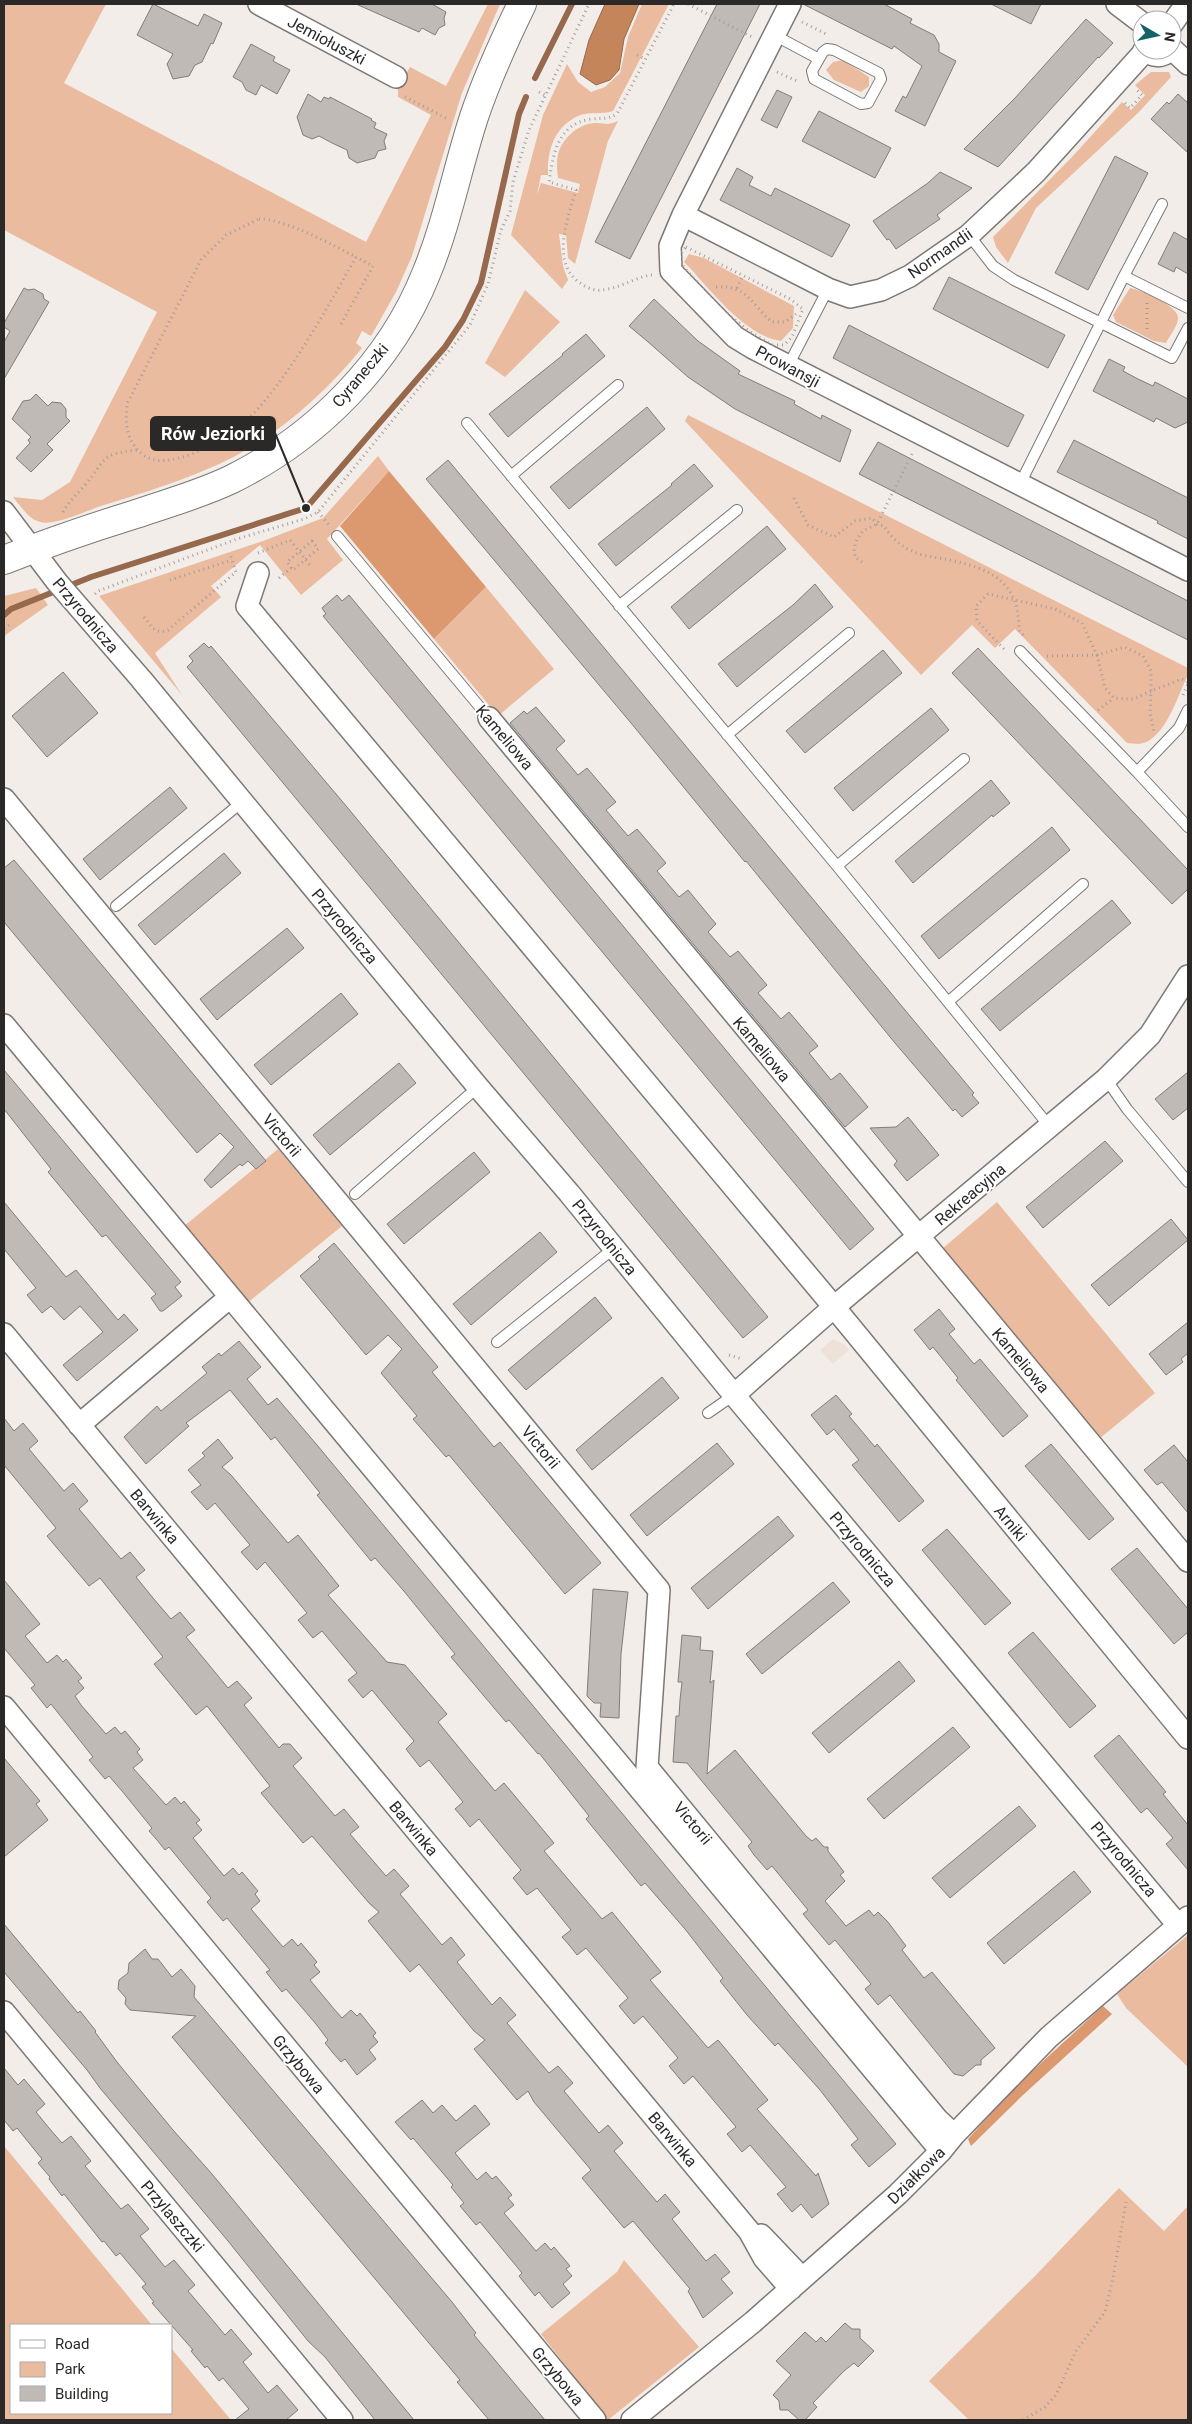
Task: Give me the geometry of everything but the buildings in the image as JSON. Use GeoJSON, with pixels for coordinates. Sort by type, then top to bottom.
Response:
{"type":"FeatureCollection","features":[{"type":"Feature","properties":{"kind":"street","name":"Jemiołuszki"},"geometry":{"type":"LineString","coordinates":[[259,4],[396,77]]}},
{"type":"Feature","properties":{"kind":"street","name":"Cyraneczki"},"geometry":{"type":"LineString","coordinates":[[4,560],[33,548],[176,502],[231,480],[274,456],[330,411],[357,384],[382,352],[409,311],[426,275],[491,69],[522,4]]}},
{"type":"Feature","properties":{"kind":"street"},"geometry":{"type":"LineString","coordinates":[[1116,4],[1132,16]]}},
{"type":"Feature","properties":{"kind":"street","name":"Prowansji"},"geometry":{"type":"LineString","coordinates":[[793,11],[767,38],[683,215],[670,246],[671,272],[735,337],[788,366],[1188,570]]}},
{"type":"Feature","properties":{"kind":"street","name":"Normandii"},"geometry":{"type":"LineString","coordinates":[[683,215],[828,289],[850,297],[881,290],[910,276],[968,235],[1036,172],[1136,60]]}},
{"type":"Feature","properties":{"kind":"street","name":"Przyrodnicza"},"geometry":{"type":"LineString","coordinates":[[4,512],[74,603],[478,1087],[569,1192],[613,1249],[734,1395],[971,1675],[1183,1921]]}},
{"type":"Feature","properties":{"kind":"street","name":"Arniki"},"geometry":{"type":"LineString","coordinates":[[258,573],[247,606],[834,1307],[1188,1738]]}},
{"type":"Feature","properties":{"kind":"street","name":"Kameliowa"},"geometry":{"type":"LineString","coordinates":[[489,718],[1188,1561]]}},
{"type":"Feature","properties":{"kind":"street","name":"Victorii"},"geometry":{"type":"LineString","coordinates":[[4,799],[659,1590],[647,1767],[931,2111],[947,2143]]}},
{"type":"Feature","properties":{"kind":"street","name":"Rekreacyjna"},"geometry":{"type":"LineString","coordinates":[[734,1395],[834,1307],[1106,1079],[1150,1035],[1188,976]]}},
{"type":"Feature","properties":{"kind":"street","name":"Victorii"},"geometry":{"type":"LineString","coordinates":[[4,1025],[230,1297],[947,2143]]}},
{"type":"Feature","properties":{"kind":"street"},"geometry":{"type":"LineString","coordinates":[[79,1425],[230,1297]]}},
{"type":"Feature","properties":{"kind":"street","name":"Barwinka"},"geometry":{"type":"LineString","coordinates":[[4,1334],[749,2231],[764,2258],[797,2283]]}},
{"type":"Feature","properties":{"kind":"street","name":"Grzybowa"},"geometry":{"type":"LineString","coordinates":[[4,1707],[595,2420]]}},
{"type":"Feature","properties":{"kind":"street","name":"Działkowa"},"geometry":{"type":"LineString","coordinates":[[632,2420],[754,2322],[891,2200],[1049,2037],[1183,1921]]}},
{"type":"Feature","properties":{"kind":"street","name":"Przylaszczki"},"geometry":{"type":"LineString","coordinates":[[4,2012],[342,2420]]}},
{"type":"Feature","properties":{"kind":"lane"},"geometry":{"type":"LineString","coordinates":[[767,38],[819,59]]}},
{"type":"Feature","properties":{"kind":"lane"},"geometry":{"type":"LineString","coordinates":[[827,50],[834,50],[879,73],[881,79],[870,100],[861,104],[814,79],[812,72],[819,59],[827,50]]}},
{"type":"Feature","properties":{"kind":"lane"},"geometry":{"type":"LineString","coordinates":[[1020,484],[1162,204]]}},
{"type":"Feature","properties":{"kind":"lane"},"geometry":{"type":"LineString","coordinates":[[968,235],[993,266],[1014,280],[1172,358],[1188,328]]}},
{"type":"Feature","properties":{"kind":"lane"},"geometry":{"type":"LineString","coordinates":[[1124,276],[1188,308]]}},
{"type":"Feature","properties":{"kind":"lane"},"geometry":{"type":"LineString","coordinates":[[788,366],[828,289]]}},
{"type":"Feature","properties":{"kind":"lane"},"geometry":{"type":"LineString","coordinates":[[511,476],[618,385]]}},
{"type":"Feature","properties":{"kind":"lane"},"geometry":{"type":"LineString","coordinates":[[466,424],[837,866],[1050,1127]]}},
{"type":"Feature","properties":{"kind":"lane"},"geometry":{"type":"LineString","coordinates":[[619,606],[738,510]]}},
{"type":"Feature","properties":{"kind":"lane","name":"Kameliowa"},"geometry":{"type":"LineString","coordinates":[[338,536],[489,718]]}},
{"type":"Feature","properties":{"kind":"lane"},"geometry":{"type":"LineString","coordinates":[[727,735],[849,633]]}},
{"type":"Feature","properties":{"kind":"lane"},"geometry":{"type":"LineString","coordinates":[[1020,651],[1188,827]]}},
{"type":"Feature","properties":{"kind":"lane"},"geometry":{"type":"LineString","coordinates":[[1137,772],[1179,728],[1188,710]]}},
{"type":"Feature","properties":{"kind":"lane"},"geometry":{"type":"LineString","coordinates":[[837,866],[964,759]]}},
{"type":"Feature","properties":{"kind":"lane"},"geometry":{"type":"LineString","coordinates":[[116,906],[242,802]]}},
{"type":"Feature","properties":{"kind":"lane"},"geometry":{"type":"LineString","coordinates":[[948,1002],[1083,884]]}},
{"type":"Feature","properties":{"kind":"lane"},"geometry":{"type":"LineString","coordinates":[[1106,1079],[1127,1109],[1188,1182]]}},
{"type":"Feature","properties":{"kind":"lane"},"geometry":{"type":"LineString","coordinates":[[355,1194],[478,1087]]}},
{"type":"Feature","properties":{"kind":"lane"},"geometry":{"type":"LineString","coordinates":[[497,1342],[613,1249]]}},
{"type":"Feature","properties":{"kind":"lane"},"geometry":{"type":"LineString","coordinates":[[708,1413],[734,1395]]}},
{"type":"Feature","properties":{"kind":"path"},"geometry":{"type":"LineString","coordinates":[[660,274],[649,275],[613,288],[599,290],[586,288],[574,279],[568,269],[563,239],[576,190],[549,182],[552,158],[560,137],[573,126],[590,119],[607,120],[617,114],[674,4]]}},
{"type":"Feature","properties":{"kind":"path"},"geometry":{"type":"LineString","coordinates":[[688,4],[767,38]]}},
{"type":"Feature","properties":{"kind":"path"},"geometry":{"type":"LineString","coordinates":[[793,11],[832,37]]}},
{"type":"Feature","properties":{"kind":"path"},"geometry":{"type":"LineString","coordinates":[[637,56],[645,59]]}},
{"type":"Feature","properties":{"kind":"path"},"geometry":{"type":"LineString","coordinates":[[771,69],[800,82]]}},
{"type":"Feature","properties":{"kind":"path"},"geometry":{"type":"LineString","coordinates":[[396,77],[402,95],[456,124]]}},
{"type":"Feature","properties":{"kind":"path"},"geometry":{"type":"LineString","coordinates":[[539,92],[545,95]]}},
{"type":"Feature","properties":{"kind":"path"},"geometry":{"type":"LineString","coordinates":[[341,324],[373,266],[356,257],[304,232],[264,219],[254,220],[237,228],[216,243],[196,268],[128,402],[126,422],[128,435],[138,450],[150,459],[158,461],[178,459],[224,438],[252,417],[282,380],[325,313],[356,257]]}},
{"type":"Feature","properties":{"kind":"path"},"geometry":{"type":"LineString","coordinates":[[686,246],[790,299],[803,308],[792,337],[784,345],[772,345],[720,308],[704,288],[682,266],[681,253],[686,246]]}},
{"type":"Feature","properties":{"kind":"path"},"geometry":{"type":"LineString","coordinates":[[736,288],[743,275]]}},
{"type":"Feature","properties":{"kind":"path"},"geometry":{"type":"LineString","coordinates":[[704,288],[729,286],[736,288],[753,300],[760,311],[772,322],[785,322],[797,313],[801,315]]}},
{"type":"Feature","properties":{"kind":"path"},"geometry":{"type":"LineString","coordinates":[[1146,302],[1147,338]]}},
{"type":"Feature","properties":{"kind":"path"},"geometry":{"type":"LineString","coordinates":[[862,562],[855,557],[854,549],[857,539],[863,531],[877,524],[917,445]]}},
{"type":"Feature","properties":{"kind":"path"},"geometry":{"type":"LineString","coordinates":[[62,517],[69,502],[88,481],[103,460],[112,455],[138,450]]}},
{"type":"Feature","properties":{"kind":"path"},"geometry":{"type":"LineString","coordinates":[[794,498],[808,525],[834,537],[855,521],[872,518],[877,524],[884,526],[893,539],[910,551],[984,570],[1005,583],[1014,599],[1019,617],[1019,630],[1014,637]]}},
{"type":"Feature","properties":{"kind":"path"},"geometry":{"type":"LineString","coordinates":[[312,541],[318,549],[293,570],[287,562],[312,541]]}},
{"type":"Feature","properties":{"kind":"path"},"geometry":{"type":"LineString","coordinates":[[144,617],[154,630],[158,632],[168,630],[236,572],[230,554]]}},
{"type":"Feature","properties":{"kind":"path"},"geometry":{"type":"LineString","coordinates":[[170,580],[232,560]]}},
{"type":"Feature","properties":{"kind":"path"},"geometry":{"type":"LineString","coordinates":[[1008,644],[1003,650],[977,621],[976,606],[988,594],[1055,609],[1082,623],[1097,655],[1106,688],[1114,698]]}},
{"type":"Feature","properties":{"kind":"path"},"geometry":{"type":"LineString","coordinates":[[4,628],[8,625]]}},
{"type":"Feature","properties":{"kind":"path"},"geometry":{"type":"LineString","coordinates":[[1019,630],[1030,643]]}},
{"type":"Feature","properties":{"kind":"path"},"geometry":{"type":"LineString","coordinates":[[1048,664],[1042,656],[1097,655],[1124,647],[1143,656],[1151,671],[1151,728],[1158,736]]}},
{"type":"Feature","properties":{"kind":"path"},"geometry":{"type":"LineString","coordinates":[[1094,713],[1114,698],[1134,699],[1182,679],[1188,683],[1181,700]]}},
{"type":"Feature","properties":{"kind":"path"},"geometry":{"type":"LineString","coordinates":[[1023,2420],[1045,2407],[1056,2395],[1076,2352],[1105,2312],[1126,2202]]}},
{"type":"Feature","properties":{"kind":"shaded area"},"geometry":{"type":"Polygon","coordinates":[[[605,4],[639,4],[624,39],[619,70],[610,80],[596,85],[580,74],[589,40],[605,4]]]}},
{"type":"Feature","properties":{"kind":"shaded area"},"geometry":{"type":"Polygon","coordinates":[[[389,471],[486,587],[434,639],[340,526],[389,471]]]}},
{"type":"Feature","properties":{"kind":"shaded area"},"geometry":{"type":"Polygon","coordinates":[[[833,1339],[844,1344],[849,1350],[833,1364],[820,1350],[833,1339]]]}},
{"type":"Feature","properties":{"kind":"shaded area"},"geometry":{"type":"Polygon","coordinates":[[[1103,2006],[1112,2014],[1023,2095],[971,2146],[968,2139],[1015,2087],[1103,2006]]]}},
{"type":"Feature","properties":{"kind":"green space"},"geometry":{"type":"Polygon","coordinates":[[[4,4],[106,4],[64,83],[366,242],[431,115],[398,97],[398,88],[410,67],[446,86],[488,4],[500,4],[462,93],[412,256],[396,292],[371,336],[362,331],[356,343],[362,348],[350,362],[298,414],[253,446],[235,456],[198,473],[140,494],[46,523],[32,518],[13,497],[42,500],[70,482],[157,312],[4,230],[4,4]]]}},
{"type":"Feature","properties":{"kind":"green space"},"geometry":{"type":"Polygon","coordinates":[[[642,4],[669,4],[613,111],[578,116],[563,126],[551,149],[548,175],[541,175],[537,195],[541,183],[578,193],[580,184],[558,178],[557,157],[561,146],[573,132],[584,125],[595,123],[608,124],[618,121],[608,141],[575,264],[568,258],[566,235],[559,234],[563,266],[568,280],[562,289],[511,235],[543,115],[567,64],[578,82],[591,92],[605,87],[620,73],[628,37],[642,4]]]}},
{"type":"Feature","properties":{"kind":"green space"},"geometry":{"type":"Polygon","coordinates":[[[843,60],[869,77],[869,86],[861,92],[834,80],[826,70],[833,62],[843,60]]]}},
{"type":"Feature","properties":{"kind":"green space"},"geometry":{"type":"Polygon","coordinates":[[[1151,72],[1169,72],[1171,77],[1139,112],[1036,208],[1008,263],[996,247],[993,237],[1072,157],[1122,102],[1131,110],[1145,95],[1135,85],[1151,72]]]}},
{"type":"Feature","properties":{"kind":"green space"},"geometry":{"type":"Polygon","coordinates":[[[689,254],[704,258],[794,306],[793,328],[781,341],[755,331],[730,312],[684,262],[689,254]]]}},
{"type":"Feature","properties":{"kind":"green space"},"geometry":{"type":"Polygon","coordinates":[[[1130,288],[1158,299],[1177,313],[1177,324],[1166,343],[1154,341],[1116,322],[1113,315],[1130,288]]]}},
{"type":"Feature","properties":{"kind":"green space"},"geometry":{"type":"Polygon","coordinates":[[[525,290],[560,322],[505,377],[485,363],[525,290]]]}},
{"type":"Feature","properties":{"kind":"green space"},"geometry":{"type":"Polygon","coordinates":[[[688,415],[1188,668],[1188,675],[1163,727],[1145,743],[1127,743],[1015,629],[995,648],[972,625],[921,675],[685,421],[688,415]]]}},
{"type":"Feature","properties":{"kind":"green space"},"geometry":{"type":"Polygon","coordinates":[[[378,456],[389,471],[327,539],[343,560],[301,595],[260,545],[211,586],[221,597],[155,653],[182,695],[99,596],[263,541],[323,518],[378,456]]]}},
{"type":"Feature","properties":{"kind":"green space"},"geometry":{"type":"Polygon","coordinates":[[[486,587],[554,669],[498,716],[434,639],[486,587]]]}},
{"type":"Feature","properties":{"kind":"green space"},"geometry":{"type":"Polygon","coordinates":[[[36,588],[48,605],[4,636],[4,596],[36,588]]]}},
{"type":"Feature","properties":{"kind":"green space"},"geometry":{"type":"Polygon","coordinates":[[[278,1149],[342,1226],[246,1304],[183,1227],[278,1149]]]}},
{"type":"Feature","properties":{"kind":"green space"},"geometry":{"type":"Polygon","coordinates":[[[997,1202],[1155,1393],[1099,1439],[942,1249],[997,1202]]]}},
{"type":"Feature","properties":{"kind":"green space"},"geometry":{"type":"Polygon","coordinates":[[[1188,1935],[1188,2067],[1126,2008],[1117,1994],[1188,1935]]]}},
{"type":"Feature","properties":{"kind":"green space"},"geometry":{"type":"Polygon","coordinates":[[[4,2146],[151,2324],[10,2324],[10,2414],[172,2414],[172,2349],[231,2420],[4,2420],[4,2146]]]}},
{"type":"Feature","properties":{"kind":"green space"},"geometry":{"type":"Polygon","coordinates":[[[1119,2188],[1164,2231],[1188,2206],[1188,2420],[969,2420],[929,2381],[1036,2275],[1119,2188]]]}},
{"type":"Feature","properties":{"kind":"green space"},"geometry":{"type":"Polygon","coordinates":[[[624,2260],[699,2347],[608,2420],[541,2334],[617,2272],[624,2260]]]}},
{"type":"Feature","properties":{"kind":"waterway"},"geometry":{"type":"LineString","coordinates":[[535,78],[572,4]]}},
{"type":"Feature","properties":{"kind":"waterway"},"geometry":{"type":"LineString","coordinates":[[4,615],[11,609],[91,577],[306,508],[445,347],[463,320],[481,283],[519,114],[526,97]]}},
{"type":"Feature","properties":{"kind":"place","name":"Rów Jeziorki"},"geometry":{"type":"Point","coordinates":[306,508]}}]}
